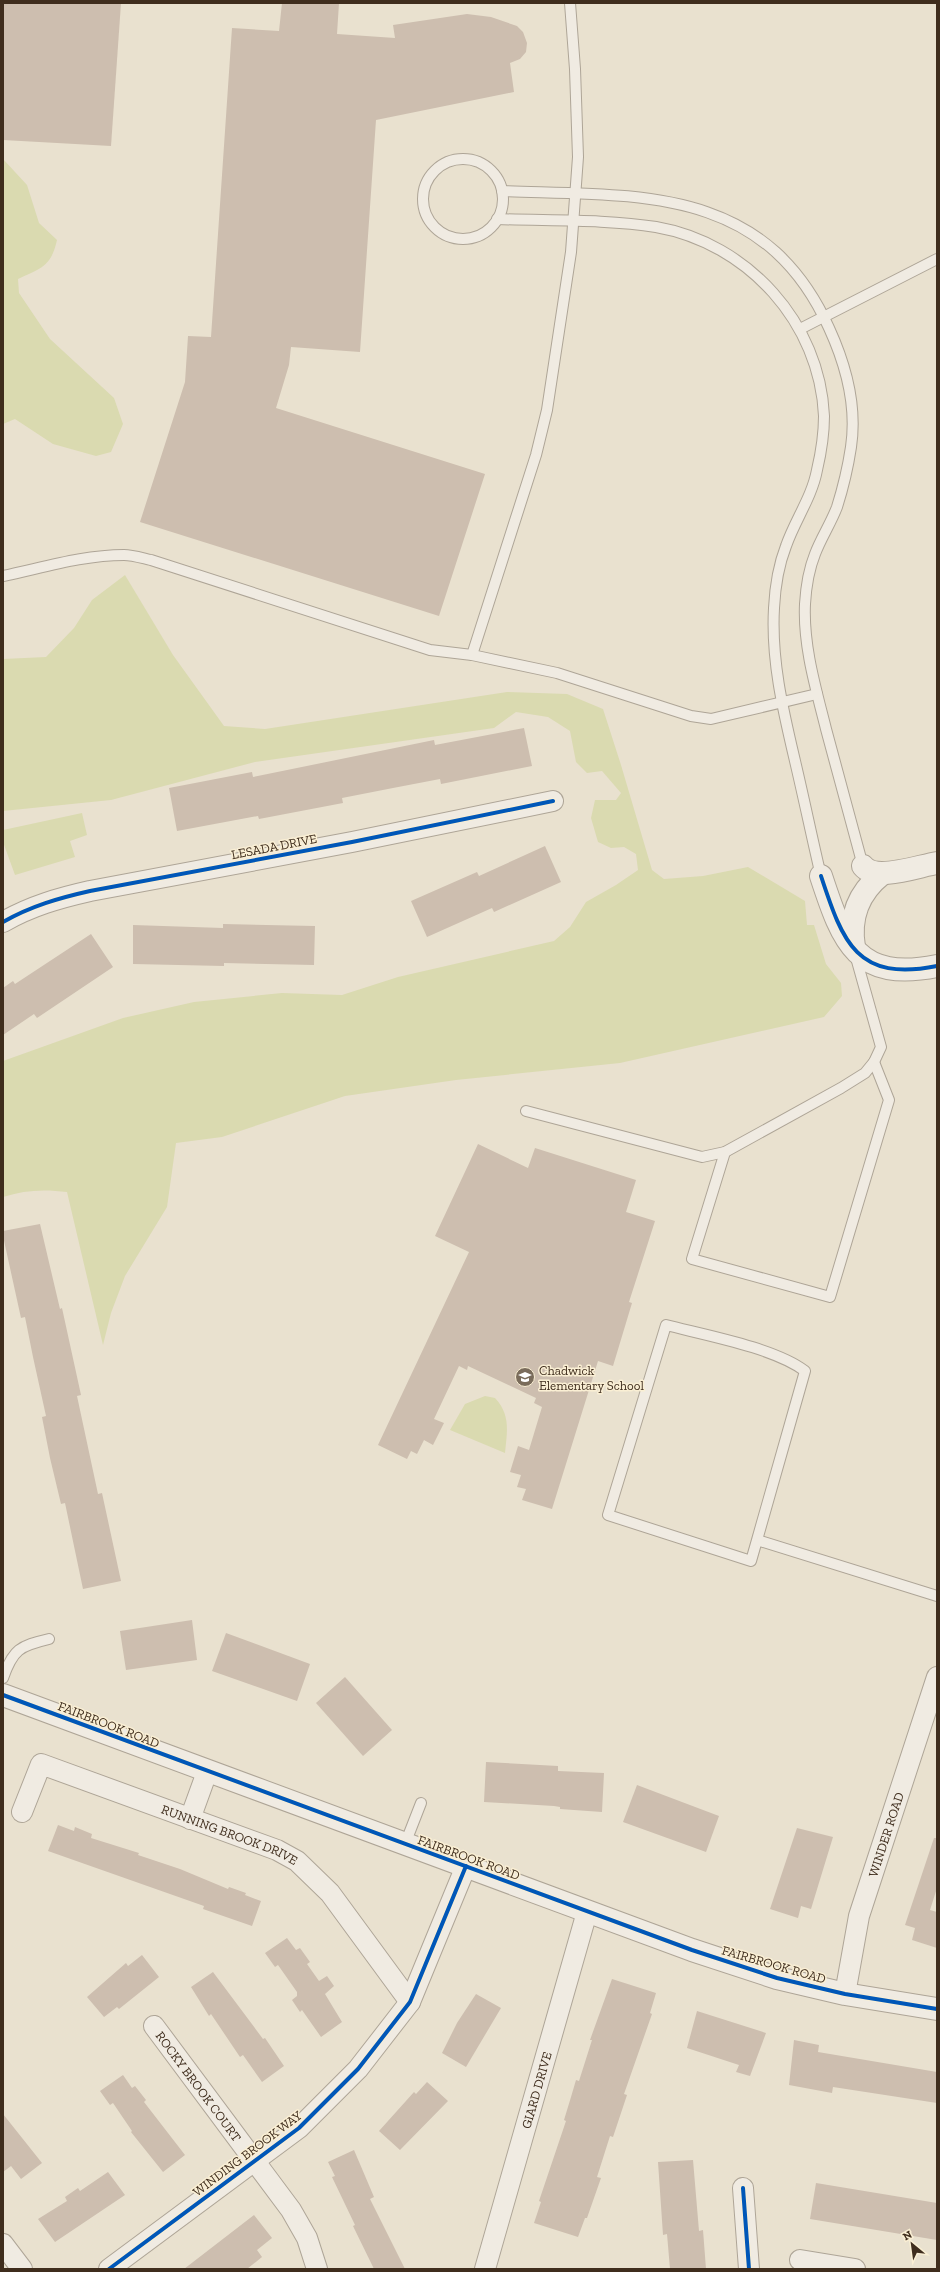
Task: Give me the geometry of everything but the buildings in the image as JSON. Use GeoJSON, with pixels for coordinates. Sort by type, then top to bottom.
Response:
{"type":"FeatureCollection","features":[{"type":"Feature","properties":{"kind":"street","name":"LESADA DRIVE"},"geometry":{"type":"LineString","coordinates":[[3,922],[25,910],[44,903],[90,890],[344,843],[553,801]]}},
{"type":"Feature","properties":{"kind":"street"},"geometry":{"type":"LineString","coordinates":[[863,866],[867,871],[882,874],[937,863]]}},
{"type":"Feature","properties":{"kind":"street"},"geometry":{"type":"LineString","coordinates":[[854,950],[852,920],[859,899],[871,882],[882,874]]}},
{"type":"Feature","properties":{"kind":"street"},"geometry":{"type":"LineString","coordinates":[[821,876],[835,917],[844,936],[854,950],[867,961],[884,968],[900,971],[937,966]]}},
{"type":"Feature","properties":{"kind":"street","name":"WINDER ROAD"},"geometry":{"type":"LineString","coordinates":[[845,1994],[859,1916],[930,1722],[937,1677]]}},
{"type":"Feature","properties":{"kind":"street","name":"FAIRBROOK ROAD"},"geometry":{"type":"LineString","coordinates":[[3,1695],[207,1772],[692,1950],[777,1978],[845,1994],[937,2009]]}},
{"type":"Feature","properties":{"kind":"street","name":"RUNNING BROOK DRIVE"},"geometry":{"type":"LineString","coordinates":[[22,1812],[41,1764],[278,1850],[297,1861],[330,1892],[410,2002]]}},
{"type":"Feature","properties":{"kind":"street"},"geometry":{"type":"LineString","coordinates":[[190,1819],[207,1772]]}},
{"type":"Feature","properties":{"kind":"street","name":"WINDING BROOK WAY"},"geometry":{"type":"LineString","coordinates":[[109,2269],[299,2128],[331,2098],[358,2069],[410,2002],[466,1866]]}},
{"type":"Feature","properties":{"kind":"street","name":"GIARD DRIVE"},"geometry":{"type":"LineString","coordinates":[[485,2269],[587,1912]]}},
{"type":"Feature","properties":{"kind":"street","name":"ROCKY BROOK COURT"},"geometry":{"type":"LineString","coordinates":[[154,2026],[295,2215],[308,2238],[317,2269]]}},
{"type":"Feature","properties":{"kind":"street"},"geometry":{"type":"LineString","coordinates":[[743,2188],[749,2269]]}},
{"type":"Feature","properties":{"kind":"street"},"geometry":{"type":"LineString","coordinates":[[3,2244],[22,2269]]}},
{"type":"Feature","properties":{"kind":"street"},"geometry":{"type":"LineString","coordinates":[[800,2260],[855,2269]]}},
{"type":"Feature","properties":{"kind":"lane"},"geometry":{"type":"LineString","coordinates":[[472,655],[536,455],[547,410],[571,252],[578,157],[575,69],[570,3]]}},
{"type":"Feature","properties":{"kind":"lane"},"geometry":{"type":"LineString","coordinates":[[463,159],[472,160],[487,167],[498,180],[502,191],[502,204],[497,220],[485,232],[478,236],[462,239],[454,238],[438,231],[428,218],[423,202],[425,186],[433,172],[447,162],[463,159]]}},
{"type":"Feature","properties":{"kind":"lane"},"geometry":{"type":"LineString","coordinates":[[502,191],[661,200],[696,208],[725,218],[757,238],[782,258],[803,283],[824,317],[841,357],[848,384],[852,416],[851,446],[836,508],[814,555],[807,582],[805,606],[806,641],[817,694],[863,866]]}},
{"type":"Feature","properties":{"kind":"lane"},"geometry":{"type":"LineString","coordinates":[[497,220],[573,222],[657,227],[712,246],[739,261],[759,278],[779,298],[800,329],[813,359],[820,389],[824,417],[817,473],[810,495],[786,547],[774,606],[773,643],[781,702],[821,876]]}},
{"type":"Feature","properties":{"kind":"lane"},"geometry":{"type":"LineString","coordinates":[[800,329],[937,259]]}},
{"type":"Feature","properties":{"kind":"lane"},"geometry":{"type":"LineString","coordinates":[[3,576],[75,560],[124,555],[158,562],[430,650],[472,655],[557,673],[691,716],[711,719],[817,694]]}},
{"type":"Feature","properties":{"kind":"lane"},"geometry":{"type":"LineString","coordinates":[[526,1111],[702,1157],[725,1152],[841,1088],[864,1073],[874,1062],[881,1047],[854,950]]}},
{"type":"Feature","properties":{"kind":"lane"},"geometry":{"type":"LineString","coordinates":[[725,1152],[692,1259],[830,1297],[888,1100],[874,1062]]}},
{"type":"Feature","properties":{"kind":"lane"},"geometry":{"type":"LineString","coordinates":[[666,1325],[773,1354],[794,1363],[805,1371],[757,1540],[751,1561],[608,1515],[666,1325]]}},
{"type":"Feature","properties":{"kind":"lane"},"geometry":{"type":"LineString","coordinates":[[757,1540],[937,1596]]}},
{"type":"Feature","properties":{"kind":"lane"},"geometry":{"type":"LineString","coordinates":[[3,1678],[9,1660],[17,1650],[27,1644],[49,1639]]}},
{"type":"Feature","properties":{"kind":"lane"},"geometry":{"type":"LineString","coordinates":[[405,1844],[421,1803]]}},
{"type":"Feature","properties":{"kind":"green space"},"geometry":{"type":"Polygon","coordinates":[[[3,159],[27,185],[39,223],[57,240],[52,256],[44,266],[18,279],[19,293],[50,339],[114,398],[123,424],[111,452],[96,456],[53,444],[15,419],[3,424],[3,159]]]}},
{"type":"Feature","properties":{"kind":"green space"},"geometry":{"type":"Polygon","coordinates":[[[125,575],[173,655],[224,726],[265,729],[507,692],[567,694],[603,709],[652,870],[664,879],[703,876],[748,867],[805,901],[807,925],[814,925],[826,964],[841,983],[842,996],[824,1017],[620,1063],[456,1080],[345,1096],[222,1137],[176,1143],[167,1207],[125,1276],[111,1313],[103,1345],[67,1192],[34,1191],[3,1197],[3,1061],[123,1018],[194,1002],[282,993],[342,995],[398,977],[554,941],[570,927],[586,902],[616,885],[638,870],[636,854],[624,847],[611,848],[598,842],[591,818],[595,800],[616,800],[621,793],[602,771],[587,773],[576,762],[570,731],[548,717],[516,712],[494,728],[255,762],[111,800],[3,811],[3,659],[46,657],[74,628],[92,600],[125,575]]]}},
{"type":"Feature","properties":{"kind":"green space"},"geometry":{"type":"Polygon","coordinates":[[[82,813],[87,835],[70,841],[75,857],[15,875],[3,842],[3,830],[82,813]]]}},
{"type":"Feature","properties":{"kind":"green space"},"geometry":{"type":"Polygon","coordinates":[[[485,1396],[495,1398],[504,1411],[507,1424],[505,1453],[450,1430],[465,1404],[485,1396]]]}},
{"type":"Feature","properties":{"kind":"cycle path"},"geometry":{"type":"LineString","coordinates":[[3,922],[24,911],[45,903],[90,891],[352,842],[553,801]]}},
{"type":"Feature","properties":{"kind":"cycle path"},"geometry":{"type":"LineString","coordinates":[[821,876],[837,921],[846,938],[857,952],[871,962],[888,968],[910,969],[937,966]]}},
{"type":"Feature","properties":{"kind":"cycle path"},"geometry":{"type":"LineString","coordinates":[[3,1695],[692,1950],[777,1978],[845,1994],[937,2009]]}},
{"type":"Feature","properties":{"kind":"cycle path"},"geometry":{"type":"LineString","coordinates":[[109,2269],[299,2128],[358,2069],[410,2002],[466,1866]]}},
{"type":"Feature","properties":{"kind":"cycle path"},"geometry":{"type":"LineString","coordinates":[[743,2188],[749,2269]]}},
{"type":"Feature","properties":{"kind":"place","name":"Chadwick Elementary School"},"geometry":{"type":"Point","coordinates":[525,1377]}}]}
